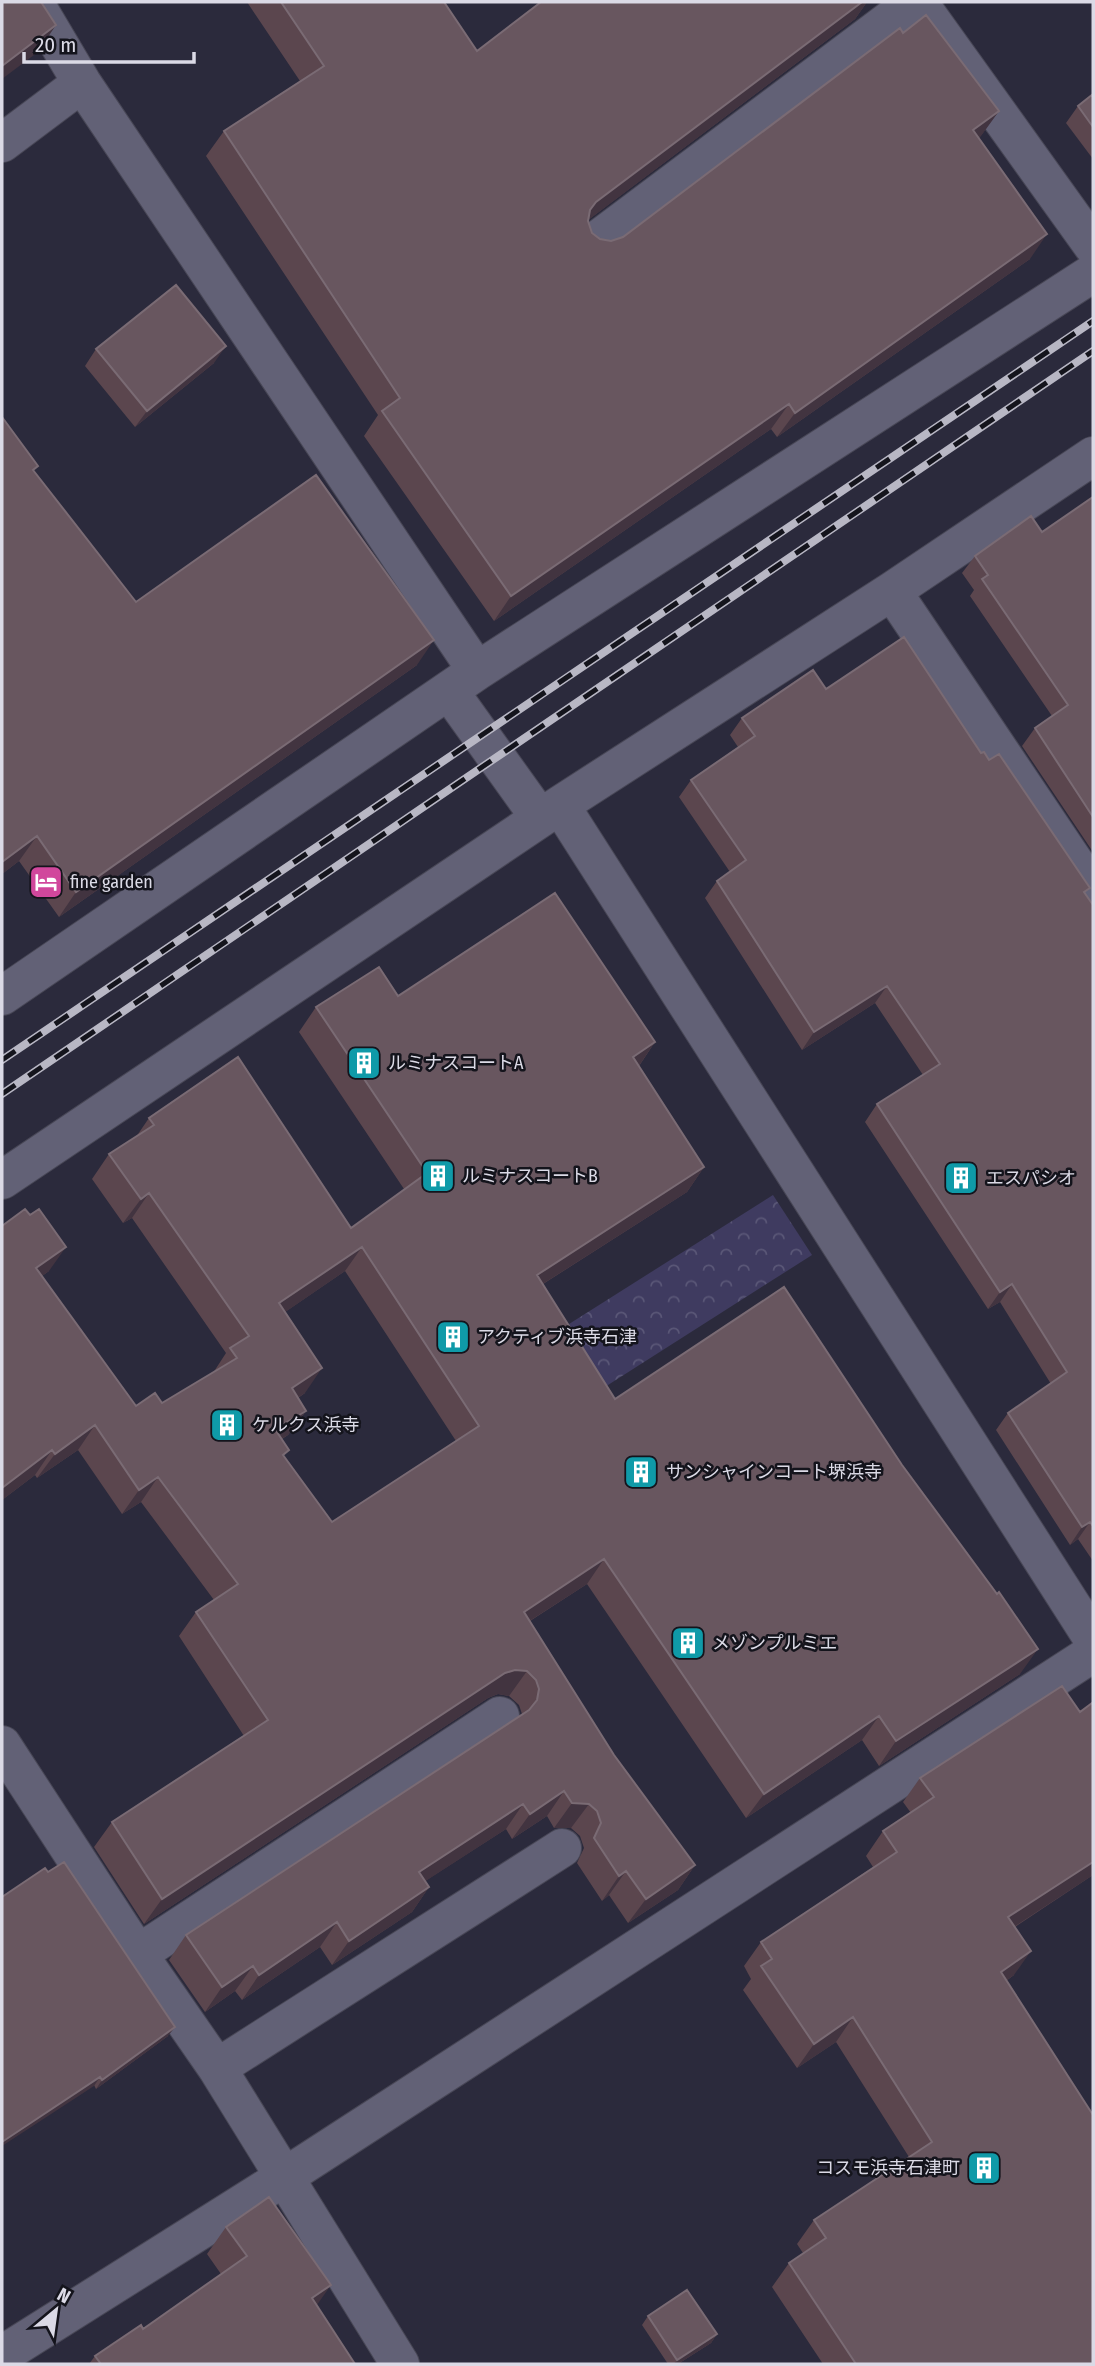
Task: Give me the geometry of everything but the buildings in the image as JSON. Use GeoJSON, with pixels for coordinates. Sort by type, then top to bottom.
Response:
{"type":"FeatureCollection","features":[{"type":"Feature","properties":{"kind":"street"},"geometry":{"type":"LineString","coordinates":[[34,2],[82,83],[463,681],[1093,1639]]}},
{"type":"Feature","properties":{"kind":"street"},"geometry":{"type":"LineString","coordinates":[[592,244],[916,2],[1093,246]]}},
{"type":"Feature","properties":{"kind":"street"},"geometry":{"type":"LineString","coordinates":[[2,143],[82,83]]}},
{"type":"Feature","properties":{"kind":"street"},"geometry":{"type":"LineString","coordinates":[[2,996],[463,681],[1093,273]]}},
{"type":"Feature","properties":{"kind":"street"},"geometry":{"type":"LineString","coordinates":[[2,1180],[550,811],[892,590],[1093,456]]}},
{"type":"Feature","properties":{"kind":"street"},"geometry":{"type":"LineString","coordinates":[[892,590],[1093,890]]}},
{"type":"Feature","properties":{"kind":"street"},"geometry":{"type":"LineString","coordinates":[[2,2355],[282,2178],[1093,1653]]}},
{"type":"Feature","properties":{"kind":"street"},"geometry":{"type":"LineString","coordinates":[[138,1954],[500,1716]]}},
{"type":"Feature","properties":{"kind":"street"},"geometry":{"type":"LineString","coordinates":[[2,1745],[138,1954],[218,2068],[282,2178],[400,2364]]}},
{"type":"Feature","properties":{"kind":"street"},"geometry":{"type":"LineString","coordinates":[[218,2068],[562,1847]]}},
{"type":"Feature","properties":{"kind":"green space"},"geometry":{"type":"Polygon","coordinates":[[[773,1195],[812,1255],[597,1392],[558,1331],[773,1195]]]}},
{"type":"Feature","properties":{"kind":"railway"},"geometry":{"type":"LineString","coordinates":[[2,1060],[1093,321]]}},
{"type":"Feature","properties":{"kind":"railway"},"geometry":{"type":"LineString","coordinates":[[2,1094],[1093,351]]}},
{"type":"Feature","properties":{"kind":"place","name":"fine garden"},"geometry":{"type":"Point","coordinates":[46,882]}},
{"type":"Feature","properties":{"kind":"place","name":"ルミナスコートA"},"geometry":{"type":"Point","coordinates":[364,1063]}},
{"type":"Feature","properties":{"kind":"place","name":"ルミナスコートB"},"geometry":{"type":"Point","coordinates":[438,1176]}},
{"type":"Feature","properties":{"kind":"place","name":"エスパシオ"},"geometry":{"type":"Point","coordinates":[961,1178]}},
{"type":"Feature","properties":{"kind":"place","name":"アクティブ浜寺石津"},"geometry":{"type":"Point","coordinates":[453,1337]}},
{"type":"Feature","properties":{"kind":"place","name":"ケルクス浜寺"},"geometry":{"type":"Point","coordinates":[227,1425]}},
{"type":"Feature","properties":{"kind":"place","name":"サンシャインコート堺浜寺"},"geometry":{"type":"Point","coordinates":[641,1472]}},
{"type":"Feature","properties":{"kind":"place","name":"メゾンプルミエ"},"geometry":{"type":"Point","coordinates":[688,1643]}},
{"type":"Feature","properties":{"kind":"place","name":"コスモ浜寺石津町"},"geometry":{"type":"Point","coordinates":[984,2168]}}]}
